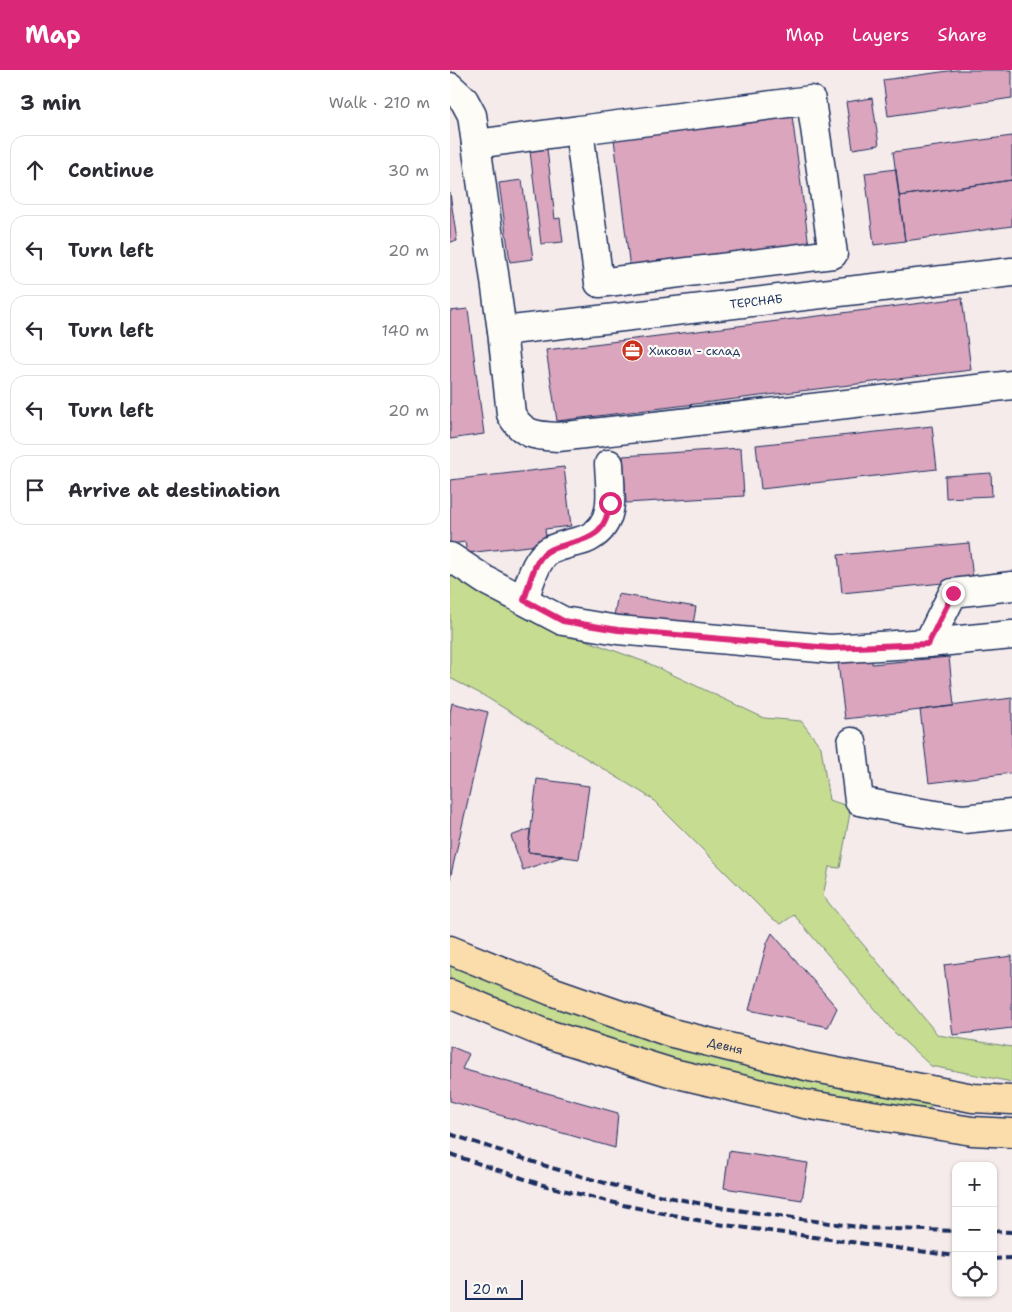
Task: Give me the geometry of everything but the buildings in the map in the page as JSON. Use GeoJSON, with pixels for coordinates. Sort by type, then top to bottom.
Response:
{"type":"FeatureCollection","features":[{"type":"Feature","properties":{"kind":"main road","name":"Девня"},"geometry":{"type":"LineString","coordinates":[[450,950],[550,991],[672,1033],[810,1067],[973,1098],[1012,1100]]}},
{"type":"Feature","properties":{"kind":"main road"},"geometry":{"type":"LineString","coordinates":[[450,994],[541,1032],[669,1072],[804,1104],[972,1131],[1012,1133]]}},
{"type":"Feature","properties":{"kind":"lane"},"geometry":{"type":"LineString","coordinates":[[450,87],[464,100],[472,115],[502,331],[511,414],[516,425],[537,436],[558,437],[1012,385]]}},
{"type":"Feature","properties":{"kind":"lane"},"geometry":{"type":"LineString","coordinates":[[476,144],[578,130],[811,100],[833,254],[599,283],[578,130]]}},
{"type":"Feature","properties":{"kind":"lane","name":"ТЕРСНАБ"},"geometry":{"type":"LineString","coordinates":[[502,331],[1012,272]]}},
{"type":"Feature","properties":{"kind":"lane"},"geometry":{"type":"LineString","coordinates":[[524,600],[536,566],[544,553],[590,538],[601,530],[608,518],[610,503],[609,464]]}},
{"type":"Feature","properties":{"kind":"lane"},"geometry":{"type":"LineString","coordinates":[[450,557],[485,580],[563,621],[618,630],[830,648],[928,644],[1012,635]]}},
{"type":"Feature","properties":{"kind":"lane"},"geometry":{"type":"LineString","coordinates":[[928,644],[953,593],[1012,586]]}},
{"type":"Feature","properties":{"kind":"lane"},"geometry":{"type":"LineString","coordinates":[[852,742],[859,801],[963,819],[1012,814]]}},
{"type":"Feature","properties":{"kind":"green space"},"geometry":{"type":"Polygon","coordinates":[[[450,571],[558,630],[648,663],[764,718],[801,721],[821,747],[829,800],[851,807],[840,868],[829,867],[823,896],[938,1035],[1012,1047],[1012,1082],[931,1066],[893,1031],[794,915],[781,924],[770,917],[651,798],[481,694],[450,678],[450,571]]]}},
{"type":"Feature","properties":{"kind":"green space"},"geometry":{"type":"Polygon","coordinates":[[[450,950],[551,991],[931,1090],[929,1124],[804,1104],[450,994],[450,950]]]}},
{"type":"Feature","properties":{"kind":"railway"},"geometry":{"type":"LineString","coordinates":[[450,1134],[552,1168],[623,1188],[723,1208],[865,1228],[952,1231]]}},
{"type":"Feature","properties":{"kind":"railway"},"geometry":{"type":"LineString","coordinates":[[450,1154],[543,1185],[623,1205],[717,1224],[952,1255]]}},
{"type":"Feature","properties":{"kind":"railway"},"geometry":{"type":"LineString","coordinates":[[997,1231],[1012,1232]]}},
{"type":"Feature","properties":{"kind":"railway"},"geometry":{"type":"LineString","coordinates":[[997,1259],[1012,1258]]}},
{"type":"Feature","properties":{"kind":"place","name":"Хикови - склад"},"geometry":{"type":"Point","coordinates":[633,351]}},
{"type":"Feature","properties":{"kind":"route"},"geometry":{"type":"LineString","coordinates":[[610,503],[608,518],[601,530],[590,538],[544,553],[536,566],[524,600],[563,621],[618,630],[830,648],[928,644],[953,593]]}}]}
